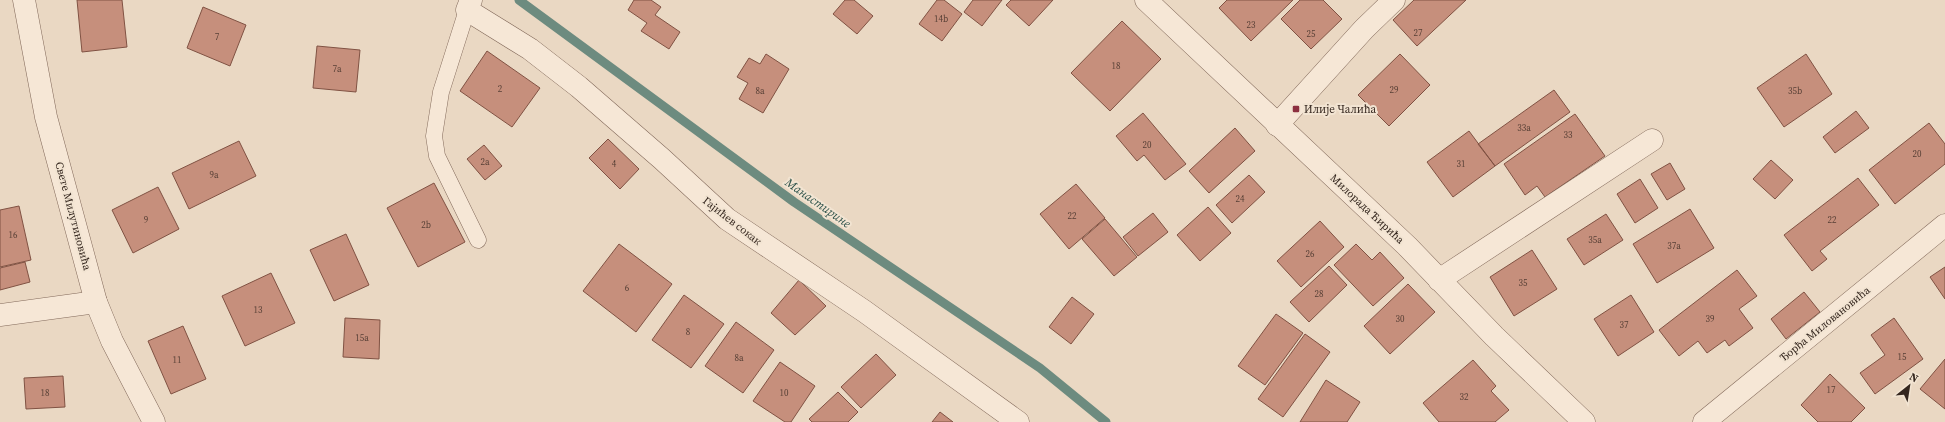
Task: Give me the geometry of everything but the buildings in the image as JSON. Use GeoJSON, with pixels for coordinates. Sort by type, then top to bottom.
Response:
{"type":"FeatureCollection","features":[{"type":"Feature","properties":{"kind":"street","name":"Свете Милутиновића"},"geometry":{"type":"LineString","coordinates":[[24,0],[46,116],[96,302],[112,341],[154,422]]}},
{"type":"Feature","properties":{"kind":"street","name":"Милорада Ћирића"},"geometry":{"type":"LineString","coordinates":[[1146,0],[1406,246],[1494,336],[1584,422]]}},
{"type":"Feature","properties":{"kind":"street"},"geometry":{"type":"LineString","coordinates":[[1278,125],[1364,29],[1394,0]]}},
{"type":"Feature","properties":{"kind":"street","name":"Гајићев сокак"},"geometry":{"type":"LineString","coordinates":[[469,5],[579,87],[662,159],[727,220],[864,311],[1018,422]]}},
{"type":"Feature","properties":{"kind":"street"},"geometry":{"type":"LineString","coordinates":[[1439,280],[1652,140]]}},
{"type":"Feature","properties":{"kind":"street","name":"Ђорђа Миловановића"},"geometry":{"type":"LineString","coordinates":[[1704,422],[1945,225]]}},
{"type":"Feature","properties":{"kind":"street"},"geometry":{"type":"LineString","coordinates":[[0,315],[96,302]]}},
{"type":"Feature","properties":{"kind":"lane"},"geometry":{"type":"LineString","coordinates":[[469,5],[441,92],[434,136],[438,156],[478,240]]}},
{"type":"Feature","properties":{"kind":"waterway","name":"Манастирине"},"geometry":{"type":"LineString","coordinates":[[519,0],[794,202],[1040,368],[1106,422]]}},
{"type":"Feature","properties":{"kind":"place","name":"Илије Чалића"},"geometry":{"type":"Point","coordinates":[1296,109]}}]}
